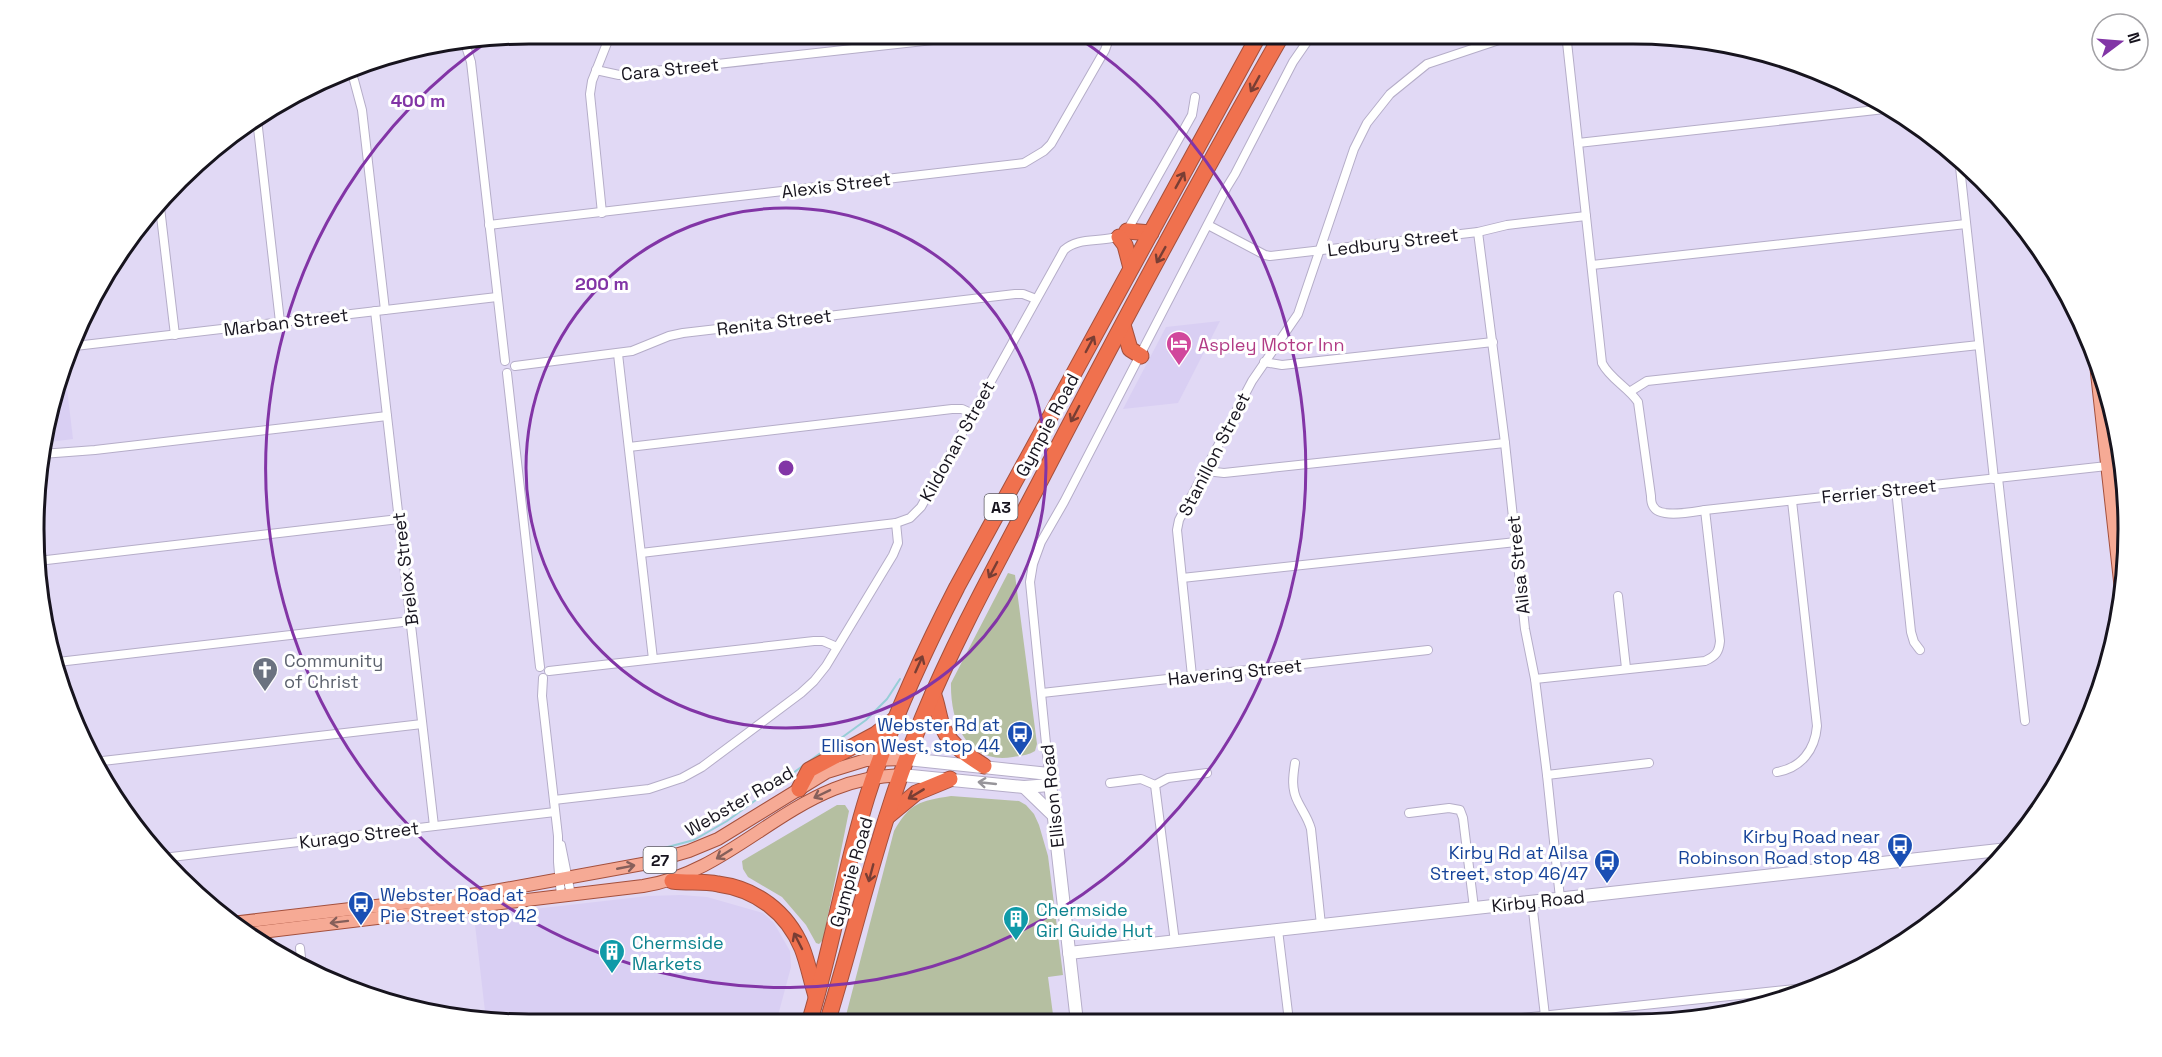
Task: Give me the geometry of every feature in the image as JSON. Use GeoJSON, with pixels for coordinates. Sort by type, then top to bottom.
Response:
{"type":"FeatureCollection","features":[{"type":"Feature","properties":{"kind":"highway","name":"Gympie Road"},"geometry":{"type":"LineString","coordinates":[[811,1014],[857,834],[880,759],[924,652],[1254,44]]}},
{"type":"Feature","properties":{"kind":"highway","name":"Gympie Road"},"geometry":{"type":"LineString","coordinates":[[829,1014],[887,816],[933,693],[978,598],[1123,325],[1277,44]]}},
{"type":"Feature","properties":{"kind":"highway"},"geometry":{"type":"LineString","coordinates":[[1131,268],[1123,234],[1151,233]]}},
{"type":"Feature","properties":{"kind":"highway"},"geometry":{"type":"LineString","coordinates":[[1123,325],[1130,349],[1141,356]]}},
{"type":"Feature","properties":{"kind":"highway"},"geometry":{"type":"LineString","coordinates":[[933,693],[941,723],[948,738],[959,749],[984,766]]}},
{"type":"Feature","properties":{"kind":"highway"},"geometry":{"type":"LineString","coordinates":[[799,789],[809,770],[876,734],[896,718]]}},
{"type":"Feature","properties":{"kind":"highway"},"geometry":{"type":"LineString","coordinates":[[887,816],[916,793],[950,779]]}},
{"type":"Feature","properties":{"kind":"highway"},"geometry":{"type":"LineString","coordinates":[[672,881],[733,887],[747,891],[769,904],[788,923],[798,939],[816,996]]}},
{"type":"Feature","properties":{"kind":"main road"},"geometry":{"type":"LineString","coordinates":[[2099,393],[2117,555]]}},
{"type":"Feature","properties":{"kind":"main road","name":"Webster Road"},"geometry":{"type":"LineString","coordinates":[[245,922],[478,894],[648,863],[689,851],[730,831],[828,772],[858,762],[907,759]]}},
{"type":"Feature","properties":{"kind":"main road","name":"Webster Road"},"geometry":{"type":"LineString","coordinates":[[259,932],[672,881],[713,861],[821,794],[848,783],[875,776],[901,775]]}},
{"type":"Feature","properties":{"kind":"street"},"geometry":{"type":"LineString","coordinates":[[602,213],[590,94],[596,70],[607,44]]}},
{"type":"Feature","properties":{"kind":"street","name":"Cara Street"},"geometry":{"type":"LineString","coordinates":[[596,70],[619,75],[885,44]]}},
{"type":"Feature","properties":{"kind":"street","name":"Alexis Street"},"geometry":{"type":"LineString","coordinates":[[489,225],[1024,163],[1051,144],[1107,44]]}},
{"type":"Feature","properties":{"kind":"street"},"geometry":{"type":"LineString","coordinates":[[1141,356],[1293,62],[1305,44]]}},
{"type":"Feature","properties":{"kind":"street","name":"Stanillon Street"},"geometry":{"type":"LineString","coordinates":[[1192,676],[1177,530],[1179,520],[1252,381],[1298,314],[1354,149],[1367,123],[1390,94],[1427,64],[1487,44]]}},
{"type":"Feature","properties":{"kind":"street"},"geometry":{"type":"LineString","coordinates":[[1567,44],[1602,363],[1607,373],[1631,391],[1647,381],[1979,345]]}},
{"type":"Feature","properties":{"kind":"street"},"geometry":{"type":"LineString","coordinates":[[466,48],[471,62],[505,362],[502,367],[507,372],[540,667],[546,667],[542,696],[566,895]]}},
{"type":"Feature","properties":{"kind":"street","name":"Brelox Street"},"geometry":{"type":"LineString","coordinates":[[354,80],[362,110],[387,416],[434,826]]}},
{"type":"Feature","properties":{"kind":"street"},"geometry":{"type":"LineString","coordinates":[[1123,234],[1192,115],[1196,97]]}},
{"type":"Feature","properties":{"kind":"street"},"geometry":{"type":"LineString","coordinates":[[1578,143],[1879,110]]}},
{"type":"Feature","properties":{"kind":"street"},"geometry":{"type":"LineString","coordinates":[[258,126],[280,322]]}},
{"type":"Feature","properties":{"kind":"street"},"geometry":{"type":"LineString","coordinates":[[1960,171],[1979,345],[2025,721]]}},
{"type":"Feature","properties":{"kind":"street"},"geometry":{"type":"LineString","coordinates":[[161,213],[176,335]]}},
{"type":"Feature","properties":{"kind":"street","name":"Ledbury Street"},"geometry":{"type":"LineString","coordinates":[[1208,225],[1265,255],[1478,232],[1507,225],[1586,216]]}},
{"type":"Feature","properties":{"kind":"street"},"geometry":{"type":"LineString","coordinates":[[1592,265],[1966,224]]}},
{"type":"Feature","properties":{"kind":"street","name":"Ailsa Street"},"geometry":{"type":"LineString","coordinates":[[1478,232],[1526,629],[1547,775],[1560,898]]}},
{"type":"Feature","properties":{"kind":"street","name":"Kildonan Street"},"geometry":{"type":"LineString","coordinates":[[896,523],[910,518],[921,507],[1036,299],[1068,247],[1079,242],[1123,234]]}},
{"type":"Feature","properties":{"kind":"street","name":"Renita Street"},"geometry":{"type":"LineString","coordinates":[[514,366],[618,354],[683,333],[1015,294],[1023,294],[1036,299]]}},
{"type":"Feature","properties":{"kind":"street","name":"Marban Street"},"geometry":{"type":"LineString","coordinates":[[79,346],[497,297]]}},
{"type":"Feature","properties":{"kind":"street"},"geometry":{"type":"LineString","coordinates":[[1264,362],[1282,365],[1493,342]]}},
{"type":"Feature","properties":{"kind":"street"},"geometry":{"type":"LineString","coordinates":[[618,354],[653,659]]}},
{"type":"Feature","properties":{"kind":"street","name":"Ellison Road"},"geometry":{"type":"LineString","coordinates":[[1076,1014],[1030,595],[1031,571],[1041,542],[1141,356]]}},
{"type":"Feature","properties":{"kind":"street"},"geometry":{"type":"LineString","coordinates":[[505,362],[511,361],[514,366],[513,371],[507,372]]}},
{"type":"Feature","properties":{"kind":"street","name":"Ferrier Street"},"geometry":{"type":"LineString","coordinates":[[1631,391],[1638,402],[1641,414],[1653,507],[1659,512],[1670,514],[2107,466]]}},
{"type":"Feature","properties":{"kind":"street"},"geometry":{"type":"LineString","coordinates":[[629,447],[952,409],[962,409],[973,414]]}},
{"type":"Feature","properties":{"kind":"street"},"geometry":{"type":"LineString","coordinates":[[50,453],[106,449],[387,416]]}},
{"type":"Feature","properties":{"kind":"street"},"geometry":{"type":"LineString","coordinates":[[1206,471],[1224,473],[1505,443]]}},
{"type":"Feature","properties":{"kind":"street"},"geometry":{"type":"LineString","coordinates":[[1896,489],[1911,632],[1920,650]]}},
{"type":"Feature","properties":{"kind":"street"},"geometry":{"type":"LineString","coordinates":[[1777,772],[1796,766],[1812,748],[1817,726],[1792,501]]}},
{"type":"Feature","properties":{"kind":"street"},"geometry":{"type":"LineString","coordinates":[[1535,679],[1705,661],[1715,657],[1719,650],[1705,510]]}},
{"type":"Feature","properties":{"kind":"street"},"geometry":{"type":"LineString","coordinates":[[45,560],[399,519]]}},
{"type":"Feature","properties":{"kind":"street"},"geometry":{"type":"LineString","coordinates":[[554,800],[649,789],[670,783],[693,772],[808,687],[820,674],[896,550],[898,543],[896,523],[641,553]]}},
{"type":"Feature","properties":{"kind":"street"},"geometry":{"type":"LineString","coordinates":[[1182,578],[1516,542]]}},
{"type":"Feature","properties":{"kind":"street"},"geometry":{"type":"LineString","coordinates":[[1618,596],[1626,668]]}},
{"type":"Feature","properties":{"kind":"street"},"geometry":{"type":"LineString","coordinates":[[62,662],[411,621]]}},
{"type":"Feature","properties":{"kind":"street"},"geometry":{"type":"LineString","coordinates":[[546,675],[653,659],[814,641],[823,641],[837,646]]}},
{"type":"Feature","properties":{"kind":"street","name":"Havering Street"},"geometry":{"type":"LineString","coordinates":[[1042,693],[1428,650]]}},
{"type":"Feature","properties":{"kind":"street"},"geometry":{"type":"LineString","coordinates":[[103,761],[422,724]]}},
{"type":"Feature","properties":{"kind":"street","name":"Webster Road"},"geometry":{"type":"LineString","coordinates":[[907,759],[984,766],[1050,780]]}},
{"type":"Feature","properties":{"kind":"street"},"geometry":{"type":"LineString","coordinates":[[1295,763],[1294,790],[1311,829],[1322,925]]}},
{"type":"Feature","properties":{"kind":"street"},"geometry":{"type":"LineString","coordinates":[[1547,775],[1649,763]]}},
{"type":"Feature","properties":{"kind":"street"},"geometry":{"type":"LineString","coordinates":[[1155,785],[1168,778],[1207,773]]}},
{"type":"Feature","properties":{"kind":"street","name":"Webster Road"},"geometry":{"type":"LineString","coordinates":[[901,775],[1024,787],[1050,780]]}},
{"type":"Feature","properties":{"kind":"street"},"geometry":{"type":"LineString","coordinates":[[1110,783],[1141,779],[1155,785]]}},
{"type":"Feature","properties":{"kind":"street"},"geometry":{"type":"LineString","coordinates":[[1155,785],[1175,942]]}},
{"type":"Feature","properties":{"kind":"street"},"geometry":{"type":"LineString","coordinates":[[1024,787],[1053,815]]}},
{"type":"Feature","properties":{"kind":"street"},"geometry":{"type":"LineString","coordinates":[[1408,813],[1449,808],[1460,810],[1463,818],[1474,908]]}},
{"type":"Feature","properties":{"kind":"street","name":"Kurago Street"},"geometry":{"type":"LineString","coordinates":[[172,857],[555,812]]}},
{"type":"Feature","properties":{"kind":"street","name":"Kirby Road"},"geometry":{"type":"LineString","coordinates":[[1069,952],[1996,850]]}},
{"type":"Feature","properties":{"kind":"street"},"geometry":{"type":"LineString","coordinates":[[1532,902],[1545,1014]]}},
{"type":"Feature","properties":{"kind":"street"},"geometry":{"type":"LineString","coordinates":[[1278,930],[1287,1014]]}},
{"type":"Feature","properties":{"kind":"street"},"geometry":{"type":"LineString","coordinates":[[300,948],[301,956]]}},
{"type":"Feature","properties":{"kind":"street"},"geometry":{"type":"LineString","coordinates":[[1564,1014],[1780,991]]}},
{"type":"Feature","properties":{"kind":"shaded area"},"geometry":{"type":"Polygon","coordinates":[[[1220,321],[1178,403],[1123,409],[1166,327],[1220,321]]]}},
{"type":"Feature","properties":{"kind":"shaded area"},"geometry":{"type":"Polygon","coordinates":[[[66,382],[73,439],[52,442],[66,382]]]}},
{"type":"Feature","properties":{"kind":"shaded area","name":"Chermside Markets"},"geometry":{"type":"Polygon","coordinates":[[[648,896],[707,897],[763,913],[774,923],[790,951],[791,967],[778,1014],[528,1014],[485,1011],[474,916],[648,896]]]}},
{"type":"Feature","properties":{"kind":"green space"},"geometry":{"type":"Polygon","coordinates":[[[1008,573],[1015,575],[1037,744],[1035,751],[1030,753],[1016,757],[997,758],[984,754],[964,738],[954,712],[951,683],[1008,573]]]}},
{"type":"Feature","properties":{"kind":"green space"},"geometry":{"type":"Polygon","coordinates":[[[951,796],[1019,801],[1034,814],[1048,856],[1063,975],[1048,977],[1053,1014],[846,1014],[894,831],[905,814],[916,805],[951,796]]]}},
{"type":"Feature","properties":{"kind":"green space"},"geometry":{"type":"Polygon","coordinates":[[[837,805],[845,805],[849,811],[823,940],[819,944],[782,897],[748,877],[743,869],[742,861],[837,805]]]}},
{"type":"Feature","properties":{"kind":"waterway"},"geometry":{"type":"LineString","coordinates":[[649,852],[694,840],[727,821],[866,720],[887,699],[900,679]]}},
{"type":"Feature","properties":{"kind":"place","name":"Aspley Motor Inn"},"geometry":{"type":"Point","coordinates":[1179,367]}},
{"type":"Feature","properties":{"kind":"place","name":"Community of Christ"},"geometry":{"type":"Point","coordinates":[265,693]}},
{"type":"Feature","properties":{"kind":"place","name":"Webster Rd at Ellison West, stop 44"},"geometry":{"type":"Point","coordinates":[1020,757]}},
{"type":"Feature","properties":{"kind":"place","name":"Kirby Road near Robinson Road stop 48"},"geometry":{"type":"Point","coordinates":[1900,869]}},
{"type":"Feature","properties":{"kind":"place","name":"Kirby Rd at Ailsa Street, stop 46/47"},"geometry":{"type":"Point","coordinates":[1607,885]}},
{"type":"Feature","properties":{"kind":"place","name":"Webster Road at Pie Street stop 42"},"geometry":{"type":"Point","coordinates":[361,927]}},
{"type":"Feature","properties":{"kind":"place","name":"Chermside Girl Guide Hut"},"geometry":{"type":"Point","coordinates":[1016,942]}},
{"type":"Feature","properties":{"kind":"place","name":"Chermside Markets"},"geometry":{"type":"Point","coordinates":[612,975]}}]}
